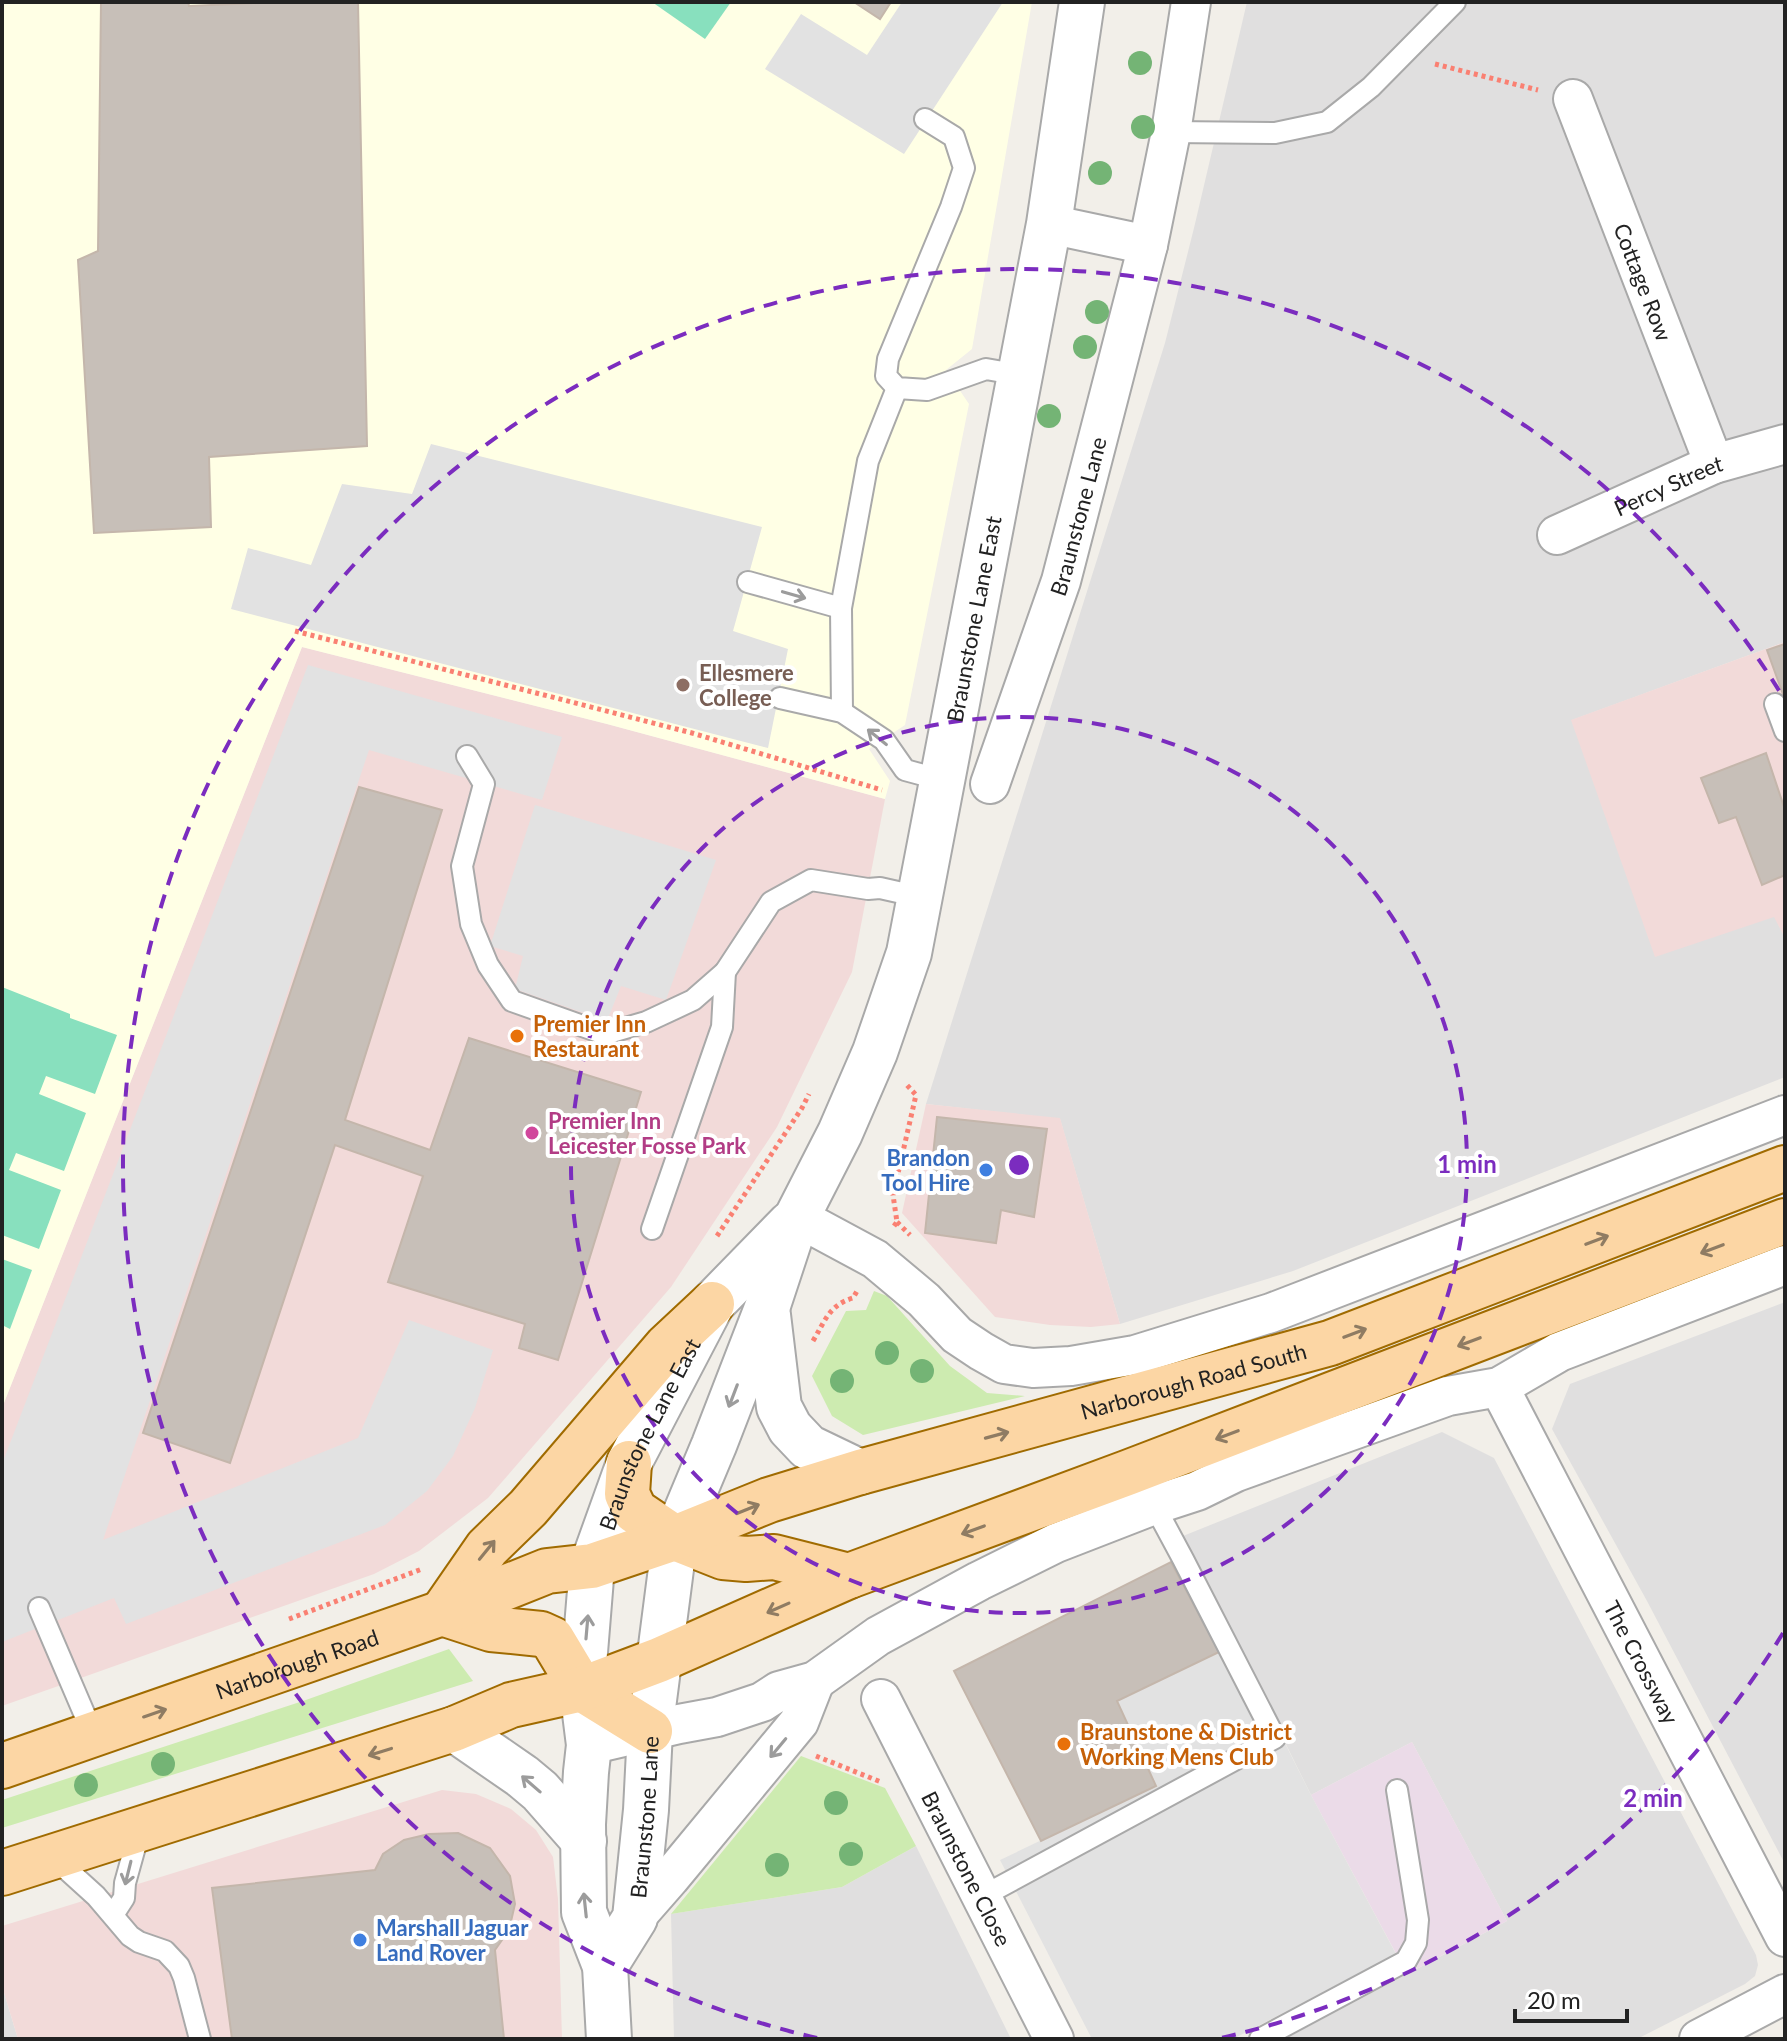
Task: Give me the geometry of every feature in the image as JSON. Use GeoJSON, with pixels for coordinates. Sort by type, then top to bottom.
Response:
{"type":"FeatureCollection","features":[{"type":"Feature","properties":{"kind":"main road","name":"Narborough Road South"},"geometry":{"type":"LineString","coordinates":[[592,1566],[675,1538],[769,1500],[860,1472],[1330,1343],[1785,1168]]}},
{"type":"Feature","properties":{"kind":"main road"},"geometry":{"type":"LineString","coordinates":[[2,1873],[454,1729],[511,1705],[582,1689],[659,1660],[849,1576],[1072,1494],[1785,1221]]}},
{"type":"Feature","properties":{"kind":"main road"},"geometry":{"type":"LineString","coordinates":[[650,1731],[582,1689],[552,1639],[541,1634],[491,1629],[442,1613],[487,1548],[528,1508],[667,1346],[712,1304]]}},
{"type":"Feature","properties":{"kind":"main road"},"geometry":{"type":"LineString","coordinates":[[629,1463],[627,1494],[635,1511],[675,1538],[723,1557],[774,1557],[849,1576]]}},
{"type":"Feature","properties":{"kind":"main road","name":"Narborough Road"},"geometry":{"type":"LineString","coordinates":[[2,1766],[442,1613],[547,1571],[592,1566]]}},
{"type":"Feature","properties":{"kind":"street","name":"Braunstone Lane East"},"geometry":{"type":"LineString","coordinates":[[659,1660],[675,1538],[767,1308],[797,1217],[840,1133],[875,1052],[909,953],[920,897],[924,775],[1020,375],[1049,224],[1082,2]]}},
{"type":"Feature","properties":{"kind":"street","name":"Braunstone Lane"},"geometry":{"type":"LineString","coordinates":[[990,784],[1061,581],[1148,245],[1171,132],[1191,2]]}},
{"type":"Feature","properties":{"kind":"street","name":"Cottage Row"},"geometry":{"type":"LineString","coordinates":[[1573,99],[1714,464]]}},
{"type":"Feature","properties":{"kind":"street"},"geometry":{"type":"LineString","coordinates":[[1049,224],[1148,245]]}},
{"type":"Feature","properties":{"kind":"street","name":"Percy Street"},"geometry":{"type":"LineString","coordinates":[[1557,535],[1714,464],[1785,444]]}},
{"type":"Feature","properties":{"kind":"street","name":"Narborough Road South"},"geometry":{"type":"LineString","coordinates":[[797,1217],[875,1259],[924,1300],[957,1335],[1004,1364],[1033,1368],[1071,1366],[1135,1355],[1271,1313],[1785,1115]]}},
{"type":"Feature","properties":{"kind":"street","name":"Braunstone Lane East"},"geometry":{"type":"LineString","coordinates":[[582,1689],[592,1566],[629,1463],[712,1304],[797,1217]]}},
{"type":"Feature","properties":{"kind":"street"},"geometry":{"type":"LineString","coordinates":[[589,1745],[717,1717],[762,1702],[779,1691],[815,1681],[878,1636],[1056,1543],[1197,1491],[1236,1472],[1448,1396],[1499,1387],[1559,1352],[1785,1265]]}},
{"type":"Feature","properties":{"kind":"street"},"geometry":{"type":"LineString","coordinates":[[767,1308],[779,1407],[790,1428],[808,1447],[860,1472]]}},
{"type":"Feature","properties":{"kind":"street","name":"The Crossway"},"geometry":{"type":"LineString","coordinates":[[1499,1387],[1785,1937]]}},
{"type":"Feature","properties":{"kind":"street"},"geometry":{"type":"LineString","coordinates":[[1072,1494],[1197,1491]]}},
{"type":"Feature","properties":{"kind":"street","name":"Braunstone Lane"},"geometry":{"type":"LineString","coordinates":[[605,1966],[635,1918],[659,1660]]}},
{"type":"Feature","properties":{"kind":"street"},"geometry":{"type":"LineString","coordinates":[[635,1918],[799,1722],[815,1681]]}},
{"type":"Feature","properties":{"kind":"street"},"geometry":{"type":"LineString","coordinates":[[582,1689],[589,1745],[585,1785],[584,1912],[605,1966],[609,2039]]}},
{"type":"Feature","properties":{"kind":"street","name":"Braunstone Close"},"geometry":{"type":"LineString","coordinates":[[881,1699],[1054,2039]]}},
{"type":"Feature","properties":{"kind":"street"},"geometry":{"type":"LineString","coordinates":[[454,1729],[540,1791],[584,1841]]}},
{"type":"Feature","properties":{"kind":"street"},"geometry":{"type":"LineString","coordinates":[[1699,2039],[1785,1994]]}},
{"type":"Feature","properties":{"kind":"lane"},"geometry":{"type":"LineString","coordinates":[[1171,132],[1275,133],[1327,122],[1371,87],[1455,2]]}},
{"type":"Feature","properties":{"kind":"lane"},"geometry":{"type":"LineString","coordinates":[[925,119],[954,137],[964,168],[888,359],[886,376],[897,388],[927,390],[986,369],[1020,375]]}},
{"type":"Feature","properties":{"kind":"lane"},"geometry":{"type":"LineString","coordinates":[[842,712],[841,608],[868,461],[897,388]]}},
{"type":"Feature","properties":{"kind":"lane"},"geometry":{"type":"LineString","coordinates":[[748,582],[841,608]]}},
{"type":"Feature","properties":{"kind":"lane"},"geometry":{"type":"LineString","coordinates":[[780,698],[842,712],[884,740],[924,775]]}},
{"type":"Feature","properties":{"kind":"lane"},"geometry":{"type":"LineString","coordinates":[[1775,704],[1785,731]]}},
{"type":"Feature","properties":{"kind":"lane"},"geometry":{"type":"LineString","coordinates":[[467,756],[484,784],[462,866],[471,924],[488,965],[512,1001],[605,1034],[646,1022],[693,1000],[725,972],[771,902],[811,880],[880,888],[920,897]]}},
{"type":"Feature","properties":{"kind":"lane"},"geometry":{"type":"LineString","coordinates":[[652,1229],[722,1027],[725,972]]}},
{"type":"Feature","properties":{"kind":"lane"},"geometry":{"type":"LineString","coordinates":[[983,1896],[1275,1738],[1154,1505]]}},
{"type":"Feature","properties":{"kind":"lane"},"geometry":{"type":"LineString","coordinates":[[39,1608],[93,1734]]}},
{"type":"Feature","properties":{"kind":"lane"},"geometry":{"type":"LineString","coordinates":[[1260,2039],[1406,1961],[1416,1943],[1418,1920],[1397,1790]]}},
{"type":"Feature","properties":{"kind":"lane"},"geometry":{"type":"LineString","coordinates":[[113,1915],[124,1898],[125,1883],[141,1828]]}},
{"type":"Feature","properties":{"kind":"lane"},"geometry":{"type":"LineString","coordinates":[[53,1857],[96,1896],[130,1936],[165,1951],[179,1966],[200,2039]]}},
{"type":"Feature","properties":{"kind":"path"},"geometry":{"type":"LineString","coordinates":[[1403,55],[1573,99]]}},
{"type":"Feature","properties":{"kind":"path"},"geometry":{"type":"LineString","coordinates":[[295,631],[692,733],[898,795],[924,775]]}},
{"type":"Feature","properties":{"kind":"path"},"geometry":{"type":"LineString","coordinates":[[875,1052],[916,1095],[893,1195],[897,1222],[875,1259]]}},
{"type":"Feature","properties":{"kind":"path"},"geometry":{"type":"LineString","coordinates":[[715,1240],[809,1094]]}},
{"type":"Feature","properties":{"kind":"path"},"geometry":{"type":"LineString","coordinates":[[288,1620],[423,1569]]}},
{"type":"Feature","properties":{"kind":"path"},"geometry":{"type":"LineString","coordinates":[[810,1754],[934,1803]]}},
{"type":"Feature","properties":{"kind":"shaded area","name":"Ellesmere College"},"geometry":{"type":"Polygon","coordinates":[[[2,2],[1032,2],[972,349],[946,370],[969,404],[905,725],[869,749],[890,781],[885,799],[607,724],[302,647],[2,1408],[2,2]]]}},
{"type":"Feature","properties":{"kind":"shaded area"},"geometry":{"type":"Polygon","coordinates":[[[902,2],[1003,2],[904,154],[765,69],[801,14],[867,55],[902,2]]]}},
{"type":"Feature","properties":{"kind":"shaded area"},"geometry":{"type":"Polygon","coordinates":[[[1247,2],[1785,2],[1785,642],[1572,720],[1775,917],[1785,938],[1785,1077],[1293,1271],[1120,1324],[1060,1119],[926,1104],[1165,343],[1247,2]]]}},
{"type":"Feature","properties":{"kind":"shaded area"},"geometry":{"type":"Polygon","coordinates":[[[431,444],[762,527],[733,631],[788,649],[768,748],[231,609],[248,548],[311,565],[342,484],[412,494],[431,444]]]}},
{"type":"Feature","properties":{"kind":"shaded area"},"geometry":{"type":"Polygon","coordinates":[[[1785,642],[1785,938],[1774,917],[1655,957],[1571,720],[1785,642]]]}},
{"type":"Feature","properties":{"kind":"shaded area"},"geometry":{"type":"Polygon","coordinates":[[[302,647],[607,724],[885,799],[852,972],[777,1127],[671,1287],[488,1498],[419,1551],[374,1574],[2,1706],[2,1408],[302,647]]]}},
{"type":"Feature","properties":{"kind":"shaded area"},"geometry":{"type":"Polygon","coordinates":[[[308,665],[562,737],[542,800],[369,750],[103,1540],[358,1438],[409,1320],[493,1350],[475,1408],[453,1456],[427,1491],[385,1525],[126,1624],[114,1598],[2,1642],[2,1464],[308,665]]]}},
{"type":"Feature","properties":{"kind":"shaded area"},"geometry":{"type":"Polygon","coordinates":[[[535,805],[716,860],[666,1000],[621,986],[607,1021],[515,989],[523,956],[490,946],[535,805]]]}},
{"type":"Feature","properties":{"kind":"shaded area"},"geometry":{"type":"Polygon","coordinates":[[[926,1104],[1060,1118],[1120,1324],[1091,1327],[1050,1325],[995,1317],[902,1213],[926,1104]]]}},
{"type":"Feature","properties":{"kind":"shaded area"},"geometry":{"type":"Polygon","coordinates":[[[1785,1302],[1785,1864],[1647,1601],[1552,1429],[1570,1384],[1785,1302]]]}},
{"type":"Feature","properties":{"kind":"shaded area"},"geometry":{"type":"Polygon","coordinates":[[[1442,1432],[1494,1458],[1756,1955],[1758,1965],[1755,1976],[1745,1984],[1637,2039],[1285,2039],[1507,1921],[1412,1742],[1311,1795],[1183,1536],[1442,1432]]]}},
{"type":"Feature","properties":{"kind":"shaded area"},"geometry":{"type":"Polygon","coordinates":[[[1235,1644],[1396,1954],[1233,2039],[1092,2039],[1000,1860],[1155,1786],[1117,1701],[1235,1644]]]}},
{"type":"Feature","properties":{"kind":"shaded area"},"geometry":{"type":"Polygon","coordinates":[[[1412,1742],[1507,1921],[1407,1974],[1311,1795],[1412,1742]]]}},
{"type":"Feature","properties":{"kind":"shaded area"},"geometry":{"type":"Polygon","coordinates":[[[442,1790],[476,1794],[511,1809],[536,1830],[553,1857],[558,1899],[562,2039],[18,2039],[2,1986],[2,1926],[442,1790]]]}},
{"type":"Feature","properties":{"kind":"shaded area"},"geometry":{"type":"Polygon","coordinates":[[[916,1846],[1011,2039],[674,2039],[671,1914],[842,1887],[916,1846]]]}},
{"type":"Feature","properties":{"kind":"shaded area"},"geometry":{"type":"Polygon","coordinates":[[[2,1986],[18,2039],[2,2039],[2,1986]]]}},
{"type":"Feature","properties":{"kind":"green space"},"geometry":{"type":"Polygon","coordinates":[[[652,2],[731,2],[705,39],[652,2]]]}},
{"type":"Feature","properties":{"kind":"green space"},"geometry":{"type":"Polygon","coordinates":[[[2,987],[70,1014],[70,1018],[117,1035],[95,1094],[46,1076],[39,1094],[86,1113],[64,1171],[16,1153],[9,1170],[61,1190],[39,1249],[2,1235],[2,987]]]}},
{"type":"Feature","properties":{"kind":"green space"},"geometry":{"type":"Polygon","coordinates":[[[2,1259],[32,1270],[10,1329],[2,1325],[2,1259]]]}},
{"type":"Feature","properties":{"kind":"green space"},"geometry":{"type":"Polygon","coordinates":[[[874,1291],[887,1296],[950,1366],[987,1393],[1025,1396],[863,1435],[832,1416],[812,1376],[846,1311],[866,1310],[874,1291]]]}},
{"type":"Feature","properties":{"kind":"green space"},"geometry":{"type":"Polygon","coordinates":[[[449,1649],[473,1681],[2,1828],[2,1800],[303,1701],[449,1649]]]}},
{"type":"Feature","properties":{"kind":"green space"},"geometry":{"type":"Polygon","coordinates":[[[801,1756],[885,1788],[916,1846],[842,1887],[671,1914],[801,1756]]]}},
{"type":"Feature","properties":{"kind":"building"},"geometry":{"type":"Polygon","coordinates":[[[101,2],[188,2],[189,6],[358,2],[367,446],[209,457],[211,527],[94,533],[78,260],[98,251],[101,2]]]}},
{"type":"Feature","properties":{"kind":"building"},"geometry":{"type":"Polygon","coordinates":[[[854,2],[891,2],[880,19],[854,2]]]}},
{"type":"Feature","properties":{"kind":"building"},"geometry":{"type":"Polygon","coordinates":[[[1785,644],[1785,700],[1767,650],[1785,644]]]}},
{"type":"Feature","properties":{"kind":"building"},"geometry":{"type":"Polygon","coordinates":[[[1766,753],[1785,810],[1785,875],[1762,885],[1736,817],[1719,823],[1701,778],[1766,753]]]}},
{"type":"Feature","properties":{"kind":"building","name":"Premier Inn Leicester Fosse Park"},"geometry":{"type":"Polygon","coordinates":[[[359,787],[442,810],[345,1120],[430,1150],[469,1038],[641,1092],[558,1360],[519,1348],[525,1324],[388,1282],[423,1176],[335,1145],[230,1463],[143,1433],[359,787]]]}},
{"type":"Feature","properties":{"kind":"building","name":"Brandon Tool Hire"},"geometry":{"type":"Polygon","coordinates":[[[937,1117],[1047,1129],[1034,1217],[1001,1210],[996,1243],[925,1233],[937,1117]]]}},
{"type":"Feature","properties":{"kind":"building","name":"Braunstone & District Working Mens Club"},"geometry":{"type":"Polygon","coordinates":[[[1171,1562],[1219,1652],[1117,1701],[1156,1786],[1041,1841],[954,1671],[1171,1562]]]}},
{"type":"Feature","properties":{"kind":"building","name":"Marshall Jaguar Land Rover"},"geometry":{"type":"Polygon","coordinates":[[[458,1833],[490,1848],[510,1876],[515,1904],[509,1930],[495,1950],[504,2039],[232,2039],[212,1888],[375,1870],[383,1854],[404,1840],[429,1834],[458,1833]]]}},
{"type":"Feature","properties":{"kind":"place","name":"Ellesmere College"},"geometry":{"type":"Point","coordinates":[683,685]}},
{"type":"Feature","properties":{"kind":"place","name":"Premier Inn Restaurant"},"geometry":{"type":"Point","coordinates":[517,1036]}},
{"type":"Feature","properties":{"kind":"place","name":"Premier Inn Leicester Fosse Park"},"geometry":{"type":"Point","coordinates":[532,1133]}},
{"type":"Feature","properties":{"kind":"place","name":"Brandon Tool Hire"},"geometry":{"type":"Point","coordinates":[986,1170]}},
{"type":"Feature","properties":{"kind":"place","name":"Braunstone & District Working Mens Club"},"geometry":{"type":"Point","coordinates":[1064,1744]}},
{"type":"Feature","properties":{"kind":"place","name":"Marshall Jaguar Land Rover"},"geometry":{"type":"Point","coordinates":[360,1940]}}]}
